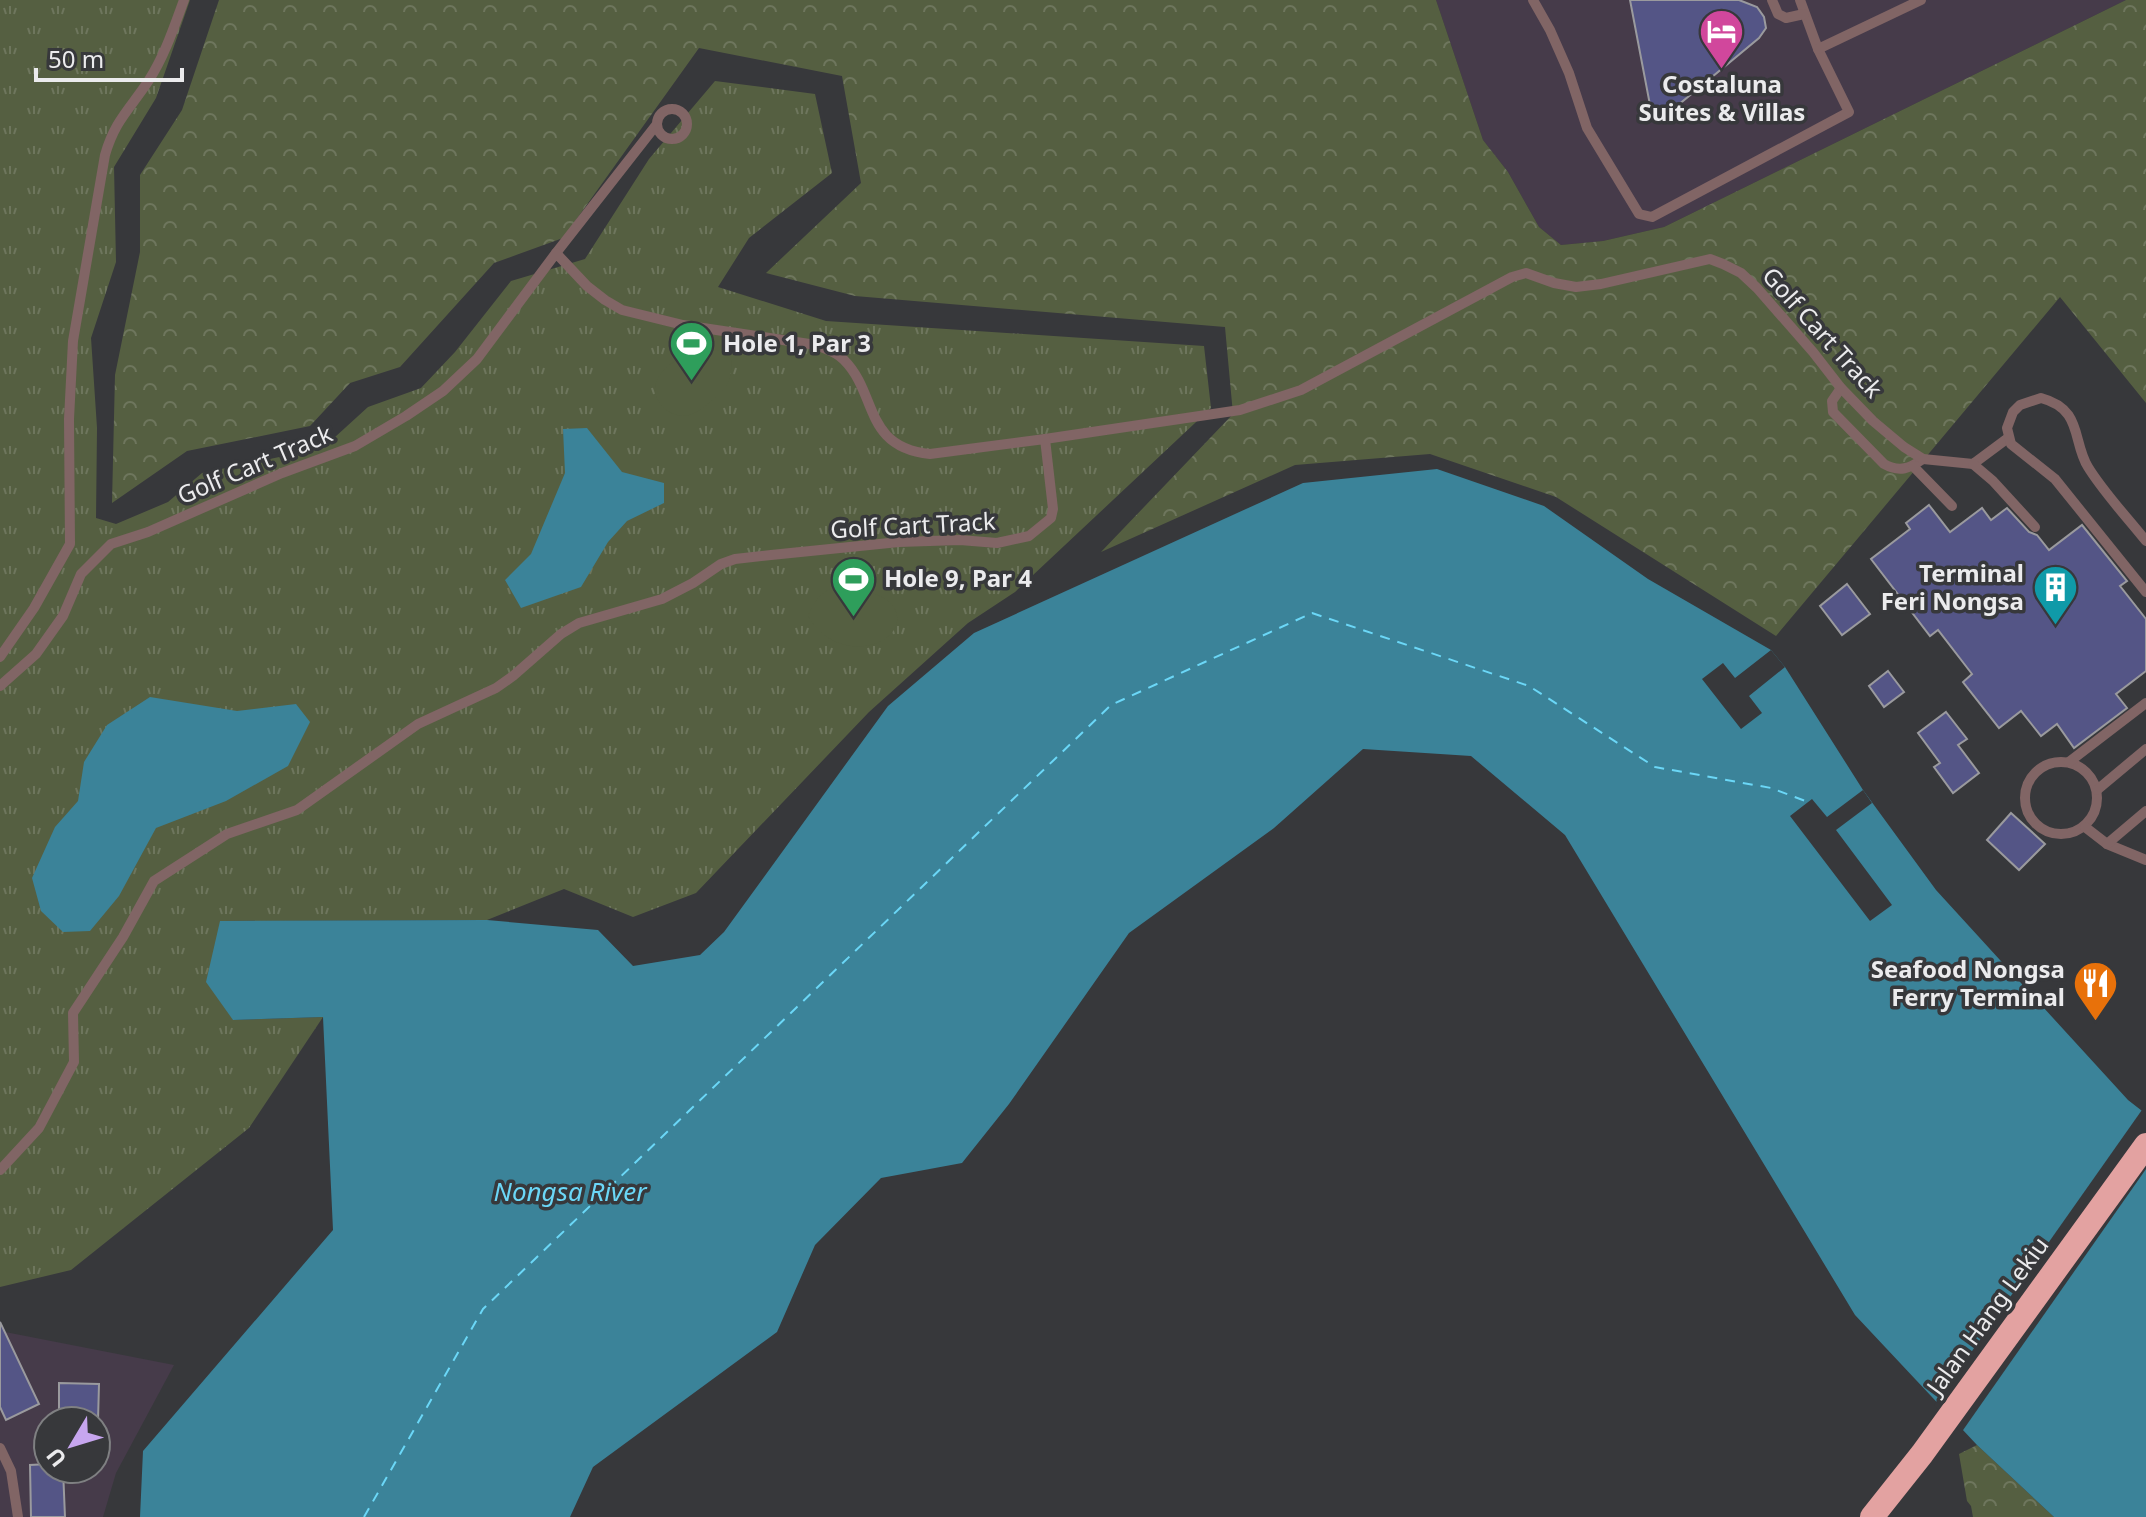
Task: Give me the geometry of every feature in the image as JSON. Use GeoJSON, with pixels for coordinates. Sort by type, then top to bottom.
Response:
{"type":"FeatureCollection","features":[{"type":"Feature","properties":{"kind":"highway","name":"Jalan Hang Lekiu"},"geometry":{"type":"LineString","coordinates":[[1872,1517],[1922,1454],[2146,1145]]}},
{"type":"Feature","properties":{"kind":"lane"},"geometry":{"type":"LineString","coordinates":[[0,657],[34,608],[70,544],[69,419],[73,341],[105,155],[112,131],[149,80],[168,43],[184,0]]}},
{"type":"Feature","properties":{"kind":"lane"},"geometry":{"type":"LineString","coordinates":[[1533,0],[1557,44],[1587,128],[1639,214],[1652,217],[1849,112],[1818,49],[1800,0]]}},
{"type":"Feature","properties":{"kind":"lane"},"geometry":{"type":"LineString","coordinates":[[1772,0],[1778,14],[1786,18],[1804,14]]}},
{"type":"Feature","properties":{"kind":"lane"},"geometry":{"type":"LineString","coordinates":[[1818,49],[1921,0]]}},
{"type":"Feature","properties":{"kind":"lane","name":"Golf Cart Track"},"geometry":{"type":"LineString","coordinates":[[0,686],[36,654],[63,616],[81,574],[111,544],[148,532],[282,473],[355,446],[443,391],[477,359],[657,124]]}},
{"type":"Feature","properties":{"kind":"lane"},"geometry":{"type":"LineString","coordinates":[[556,253],[587,286],[622,310],[683,325],[816,345],[831,351],[843,359],[856,375],[871,413],[891,439],[916,452],[930,454],[1045,439]]}},
{"type":"Feature","properties":{"kind":"lane","name":"Golf Cart Track"},"geometry":{"type":"LineString","coordinates":[[0,1170],[39,1128],[74,1062],[73,1013],[123,937],[154,881],[227,834],[297,810],[418,724],[505,682],[561,634],[579,623],[662,599],[721,564],[747,558],[899,542],[960,540],[997,543],[1029,536],[1051,518],[1053,509],[1045,439],[1240,410],[1301,390],[1512,277],[1526,273],[1576,287],[1710,259],[1741,273],[1757,288],[1841,388],[1904,447],[1923,459],[1973,464]]}},
{"type":"Feature","properties":{"kind":"lane"},"geometry":{"type":"LineString","coordinates":[[1841,388],[1831,406],[1837,417],[1884,464],[1898,469],[1913,466],[1923,459]]}},
{"type":"Feature","properties":{"kind":"lane"},"geometry":{"type":"LineString","coordinates":[[2146,541],[2086,464],[2074,426],[2061,408],[2041,398],[2020,405],[2008,419],[2008,438],[2015,449],[2055,479],[2146,592]]}},
{"type":"Feature","properties":{"kind":"lane"},"geometry":{"type":"LineString","coordinates":[[2008,438],[1973,464],[2035,527]]}},
{"type":"Feature","properties":{"kind":"lane"},"geometry":{"type":"LineString","coordinates":[[1913,466],[1952,506]]}},
{"type":"Feature","properties":{"kind":"lane"},"geometry":{"type":"LineString","coordinates":[[2069,762],[2146,703]]}},
{"type":"Feature","properties":{"kind":"lane"},"geometry":{"type":"LineString","coordinates":[[2097,790],[2146,749]]}},
{"type":"Feature","properties":{"kind":"lane"},"geometry":{"type":"LineString","coordinates":[[2054,762],[2069,762],[2082,768],[2092,778],[2097,790],[2096,810],[2085,827],[2057,835],[2043,830],[2032,820],[2026,807],[2025,792],[2030,778],[2041,768],[2054,762]]}},
{"type":"Feature","properties":{"kind":"lane"},"geometry":{"type":"LineString","coordinates":[[2107,844],[2146,811]]}},
{"type":"Feature","properties":{"kind":"lane"},"geometry":{"type":"LineString","coordinates":[[2085,827],[2107,844],[2146,860]]}},
{"type":"Feature","properties":{"kind":"lane"},"geometry":{"type":"LineString","coordinates":[[0,1448],[11,1471],[18,1517]]}},
{"type":"Feature","properties":{"kind":"shaded area","name":"Costaluna Suites & Villas"},"geometry":{"type":"Polygon","coordinates":[[[1436,0],[2126,0],[1664,227],[1603,241],[1561,245],[1539,227],[1508,172],[1483,140],[1436,0]]]}},
{"type":"Feature","properties":{"kind":"shaded area"},"geometry":{"type":"Polygon","coordinates":[[[0,1331],[174,1365],[116,1473],[103,1517],[0,1517],[0,1331]]]}},
{"type":"Feature","properties":{"kind":"green space"},"geometry":{"type":"Polygon","coordinates":[[[0,0],[190,0],[156,98],[114,167],[116,262],[91,338],[97,428],[96,518],[116,524],[168,502],[202,473],[323,448],[368,407],[421,388],[455,352],[511,281],[585,259],[649,159],[715,81],[815,94],[832,173],[749,238],[718,287],[826,321],[1204,346],[1211,408],[1015,592],[968,623],[869,712],[696,893],[633,917],[564,889],[487,920],[221,921],[233,1020],[323,1017],[249,1128],[71,1270],[0,1287],[0,0]]]}},
{"type":"Feature","properties":{"kind":"green space"},"geometry":{"type":"Polygon","coordinates":[[[219,0],[1436,0],[1483,140],[1508,172],[1539,227],[1561,245],[1603,241],[1664,227],[2126,0],[2146,0],[2146,403],[2060,297],[1776,636],[1556,497],[1430,454],[1295,465],[1101,552],[1233,414],[1225,327],[855,296],[766,273],[861,183],[842,76],[699,48],[563,238],[494,263],[400,367],[350,383],[310,426],[187,451],[112,503],[115,375],[140,252],[140,175],[182,110],[219,0]]]}},
{"type":"Feature","properties":{"kind":"green space","name":"Hole 1, Par 3"},"geometry":{"type":"Polygon","coordinates":[[[706,349],[719,351],[731,360],[726,386],[693,414],[682,416],[670,412],[656,396],[659,376],[677,360],[706,349]]]}},
{"type":"Feature","properties":{"kind":"green space","name":"Hole 9, Par 4"},"geometry":{"type":"Polygon","coordinates":[[[847,585],[878,595],[893,606],[897,618],[894,630],[885,639],[872,645],[838,643],[822,633],[808,616],[823,594],[847,585]]]}},
{"type":"Feature","properties":{"kind":"green space"},"geometry":{"type":"Polygon","coordinates":[[[1977,1445],[2054,1517],[1973,1517],[1959,1454],[1977,1445]]]}},
{"type":"Feature","properties":{"kind":"water"},"geometry":{"type":"Polygon","coordinates":[[[587,428],[622,472],[664,483],[664,503],[627,521],[608,542],[581,587],[521,608],[505,580],[531,554],[565,473],[563,429],[587,428]]]}},
{"type":"Feature","properties":{"kind":"water","name":"Nongsa River"},"geometry":{"type":"Polygon","coordinates":[[[1437,469],[1544,506],[1648,579],[1771,650],[1863,790],[1936,890],[2128,1100],[2146,1114],[2146,1517],[2054,1517],[1977,1445],[1855,1315],[1565,835],[1471,756],[1363,749],[1274,828],[1129,933],[1009,1104],[962,1163],[881,1178],[815,1245],[777,1332],[593,1467],[570,1517],[140,1517],[143,1451],[333,1230],[323,1017],[233,1020],[206,982],[220,921],[487,920],[598,930],[633,966],[700,955],[724,932],[888,706],[974,633],[1303,483],[1437,469]]]}},
{"type":"Feature","properties":{"kind":"water"},"geometry":{"type":"Polygon","coordinates":[[[150,697],[237,711],[296,704],[310,722],[288,766],[226,801],[156,828],[119,896],[90,931],[63,932],[41,911],[32,878],[55,827],[78,801],[84,762],[107,725],[150,697]]]}},
{"type":"Feature","properties":{"kind":"pier"},"geometry":{"type":"Polygon","coordinates":[[[1771,650],[1785,667],[1749,696],[1762,713],[1741,729],[1702,679],[1723,663],[1735,678],[1771,650]]]}},
{"type":"Feature","properties":{"kind":"pier"},"geometry":{"type":"Polygon","coordinates":[[[1863,790],[1872,803],[1836,830],[1892,905],[1870,921],[1790,816],[1812,799],[1827,817],[1863,790]]]}},
{"type":"Feature","properties":{"kind":"pier"},"geometry":{"type":"Polygon","coordinates":[[[2144,1107],[2146,1169],[1961,1433],[1934,1405],[2144,1107]]]}},
{"type":"Feature","properties":{"kind":"building"},"geometry":{"type":"Polygon","coordinates":[[[1630,0],[1739,0],[1757,7],[1764,17],[1766,28],[1759,38],[1666,115],[1650,105],[1630,0]]]}},
{"type":"Feature","properties":{"kind":"building","name":"Terminal Feri Nongsa"},"geometry":{"type":"Polygon","coordinates":[[[1929,505],[1950,532],[1982,508],[1991,520],[2007,508],[2049,550],[2082,525],[2127,581],[2120,586],[2146,619],[2146,671],[2116,694],[2127,708],[2074,748],[2057,724],[2041,736],[2021,711],[1999,728],[1963,682],[1972,674],[1938,630],[1930,636],[1871,559],[1910,529],[1906,523],[1929,505]]]}},
{"type":"Feature","properties":{"kind":"building","name":"Terminal Feri Nongsa"},"geometry":{"type":"Polygon","coordinates":[[[1847,584],[1870,614],[1842,635],[1820,606],[1847,584]]]}},
{"type":"Feature","properties":{"kind":"building","name":"Terminal Feri Nongsa"},"geometry":{"type":"Polygon","coordinates":[[[1888,671],[1904,692],[1884,707],[1869,686],[1888,671]]]}},
{"type":"Feature","properties":{"kind":"building"},"geometry":{"type":"Polygon","coordinates":[[[1946,712],[1967,739],[1958,745],[1979,773],[1953,793],[1934,767],[1940,763],[1918,733],[1946,712]]]}},
{"type":"Feature","properties":{"kind":"building"},"geometry":{"type":"Polygon","coordinates":[[[2011,813],[2045,844],[2019,870],[1987,840],[2011,813]]]}},
{"type":"Feature","properties":{"kind":"building"},"geometry":{"type":"Polygon","coordinates":[[[0,1322],[39,1404],[6,1420],[0,1407],[0,1322]]]}},
{"type":"Feature","properties":{"kind":"building"},"geometry":{"type":"Polygon","coordinates":[[[59,1383],[99,1384],[98,1405],[59,1405],[59,1383]]]}},
{"type":"Feature","properties":{"kind":"building"},"geometry":{"type":"Polygon","coordinates":[[[30,1465],[32,1485],[64,1485],[65,1517],[31,1517],[30,1465]]]}},
{"type":"Feature","properties":{"kind":"ferry route"},"geometry":{"type":"LineString","coordinates":[[364,1517],[483,1309],[1111,705],[1312,613],[1529,686],[1655,767],[1771,788],[1808,802]]}},
{"type":"Feature","properties":{"kind":"place","name":"Costaluna Suites & Villas"},"geometry":{"type":"Point","coordinates":[1722,70]}},
{"type":"Feature","properties":{"kind":"place","name":"Hole 1, Par 3"},"geometry":{"type":"Point","coordinates":[692,383]}},
{"type":"Feature","properties":{"kind":"place","name":"Hole 9, Par 4"},"geometry":{"type":"Point","coordinates":[853,618]}},
{"type":"Feature","properties":{"kind":"place","name":"Terminal Feri Nongsa"},"geometry":{"type":"Point","coordinates":[2055,627]}},
{"type":"Feature","properties":{"kind":"place","name":"Seafood Nongsa Ferry Terminal"},"geometry":{"type":"Point","coordinates":[2096,1023]}}]}
